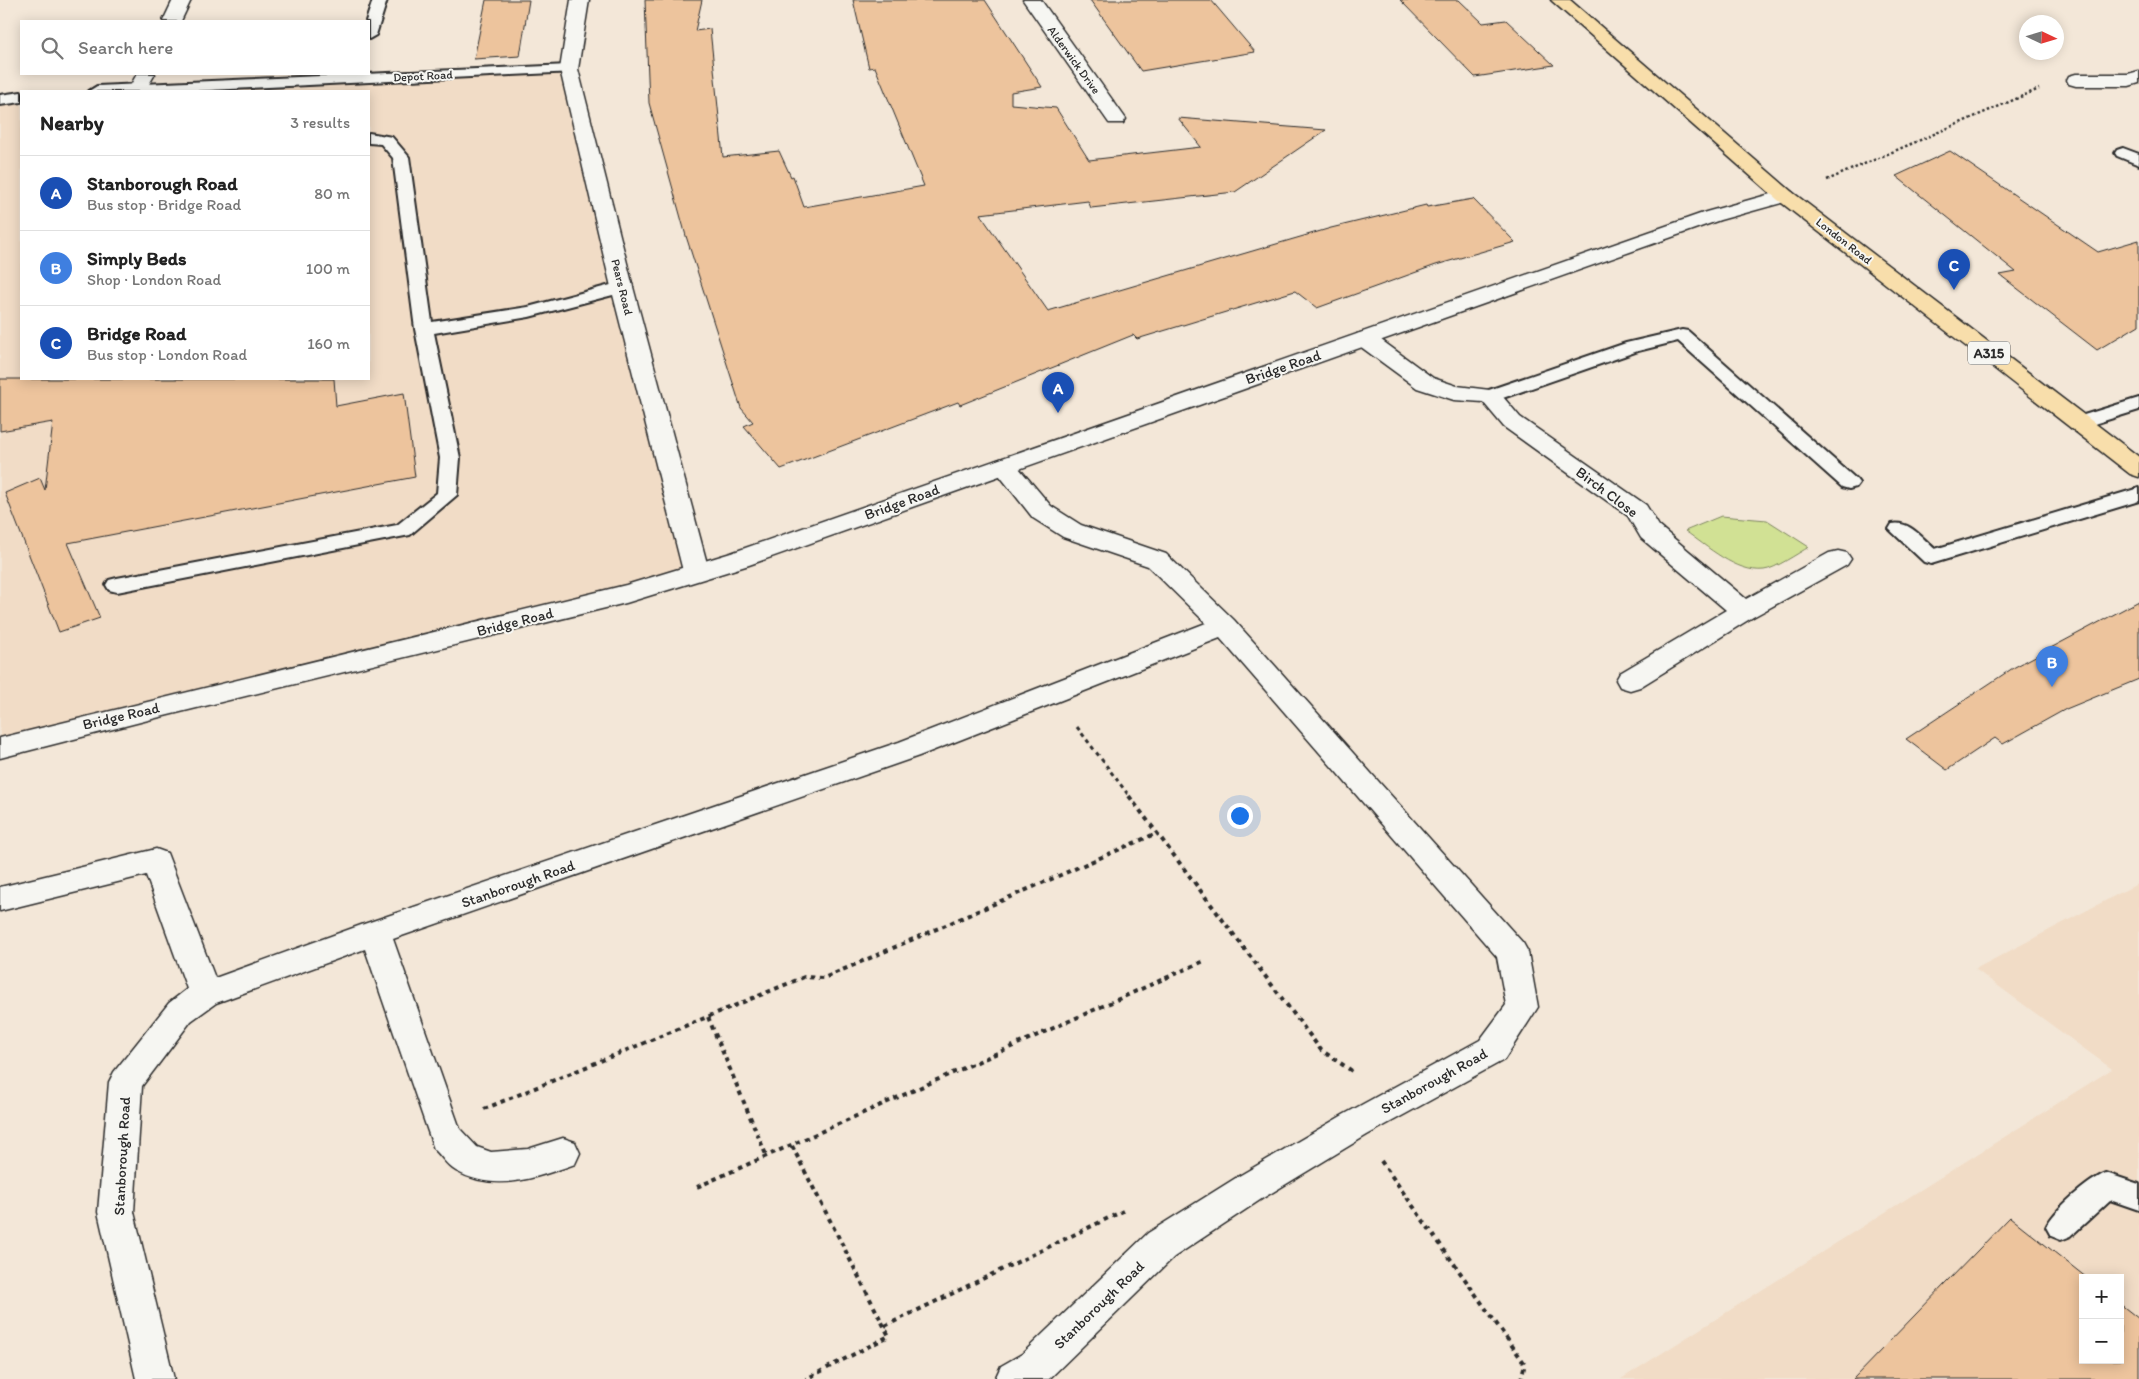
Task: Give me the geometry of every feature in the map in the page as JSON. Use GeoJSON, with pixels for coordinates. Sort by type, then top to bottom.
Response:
{"type":"FeatureCollection","features":[{"type":"Feature","properties":{"kind":"main road","name":"London Road"},"geometry":{"type":"LineString","coordinates":[[1560,0],[1785,196],[2139,469]]}},
{"type":"Feature","properties":{"kind":"street"},"geometry":{"type":"LineString","coordinates":[[172,20],[182,0]]}},
{"type":"Feature","properties":{"kind":"street","name":"Pears Road"},"geometry":{"type":"LineString","coordinates":[[580,0],[569,69],[622,287],[696,571]]}},
{"type":"Feature","properties":{"kind":"street","name":"Alderwick Drive"},"geometry":{"type":"LineString","coordinates":[[1032,0],[1116,119]]}},
{"type":"Feature","properties":{"kind":"street"},"geometry":{"type":"LineString","coordinates":[[2076,80],[2129,80],[2139,77]]}},
{"type":"Feature","properties":{"kind":"street","name":"Bridge Road"},"geometry":{"type":"LineString","coordinates":[[0,748],[83,725],[401,650],[630,593],[696,571],[740,559],[1713,216],[1785,196]]}},
{"type":"Feature","properties":{"kind":"street"},"geometry":{"type":"LineString","coordinates":[[1365,339],[1425,383],[1454,393],[1490,396]]}},
{"type":"Feature","properties":{"kind":"street","name":"Birch Close"},"geometry":{"type":"LineString","coordinates":[[1490,396],[1512,422],[1637,511],[1650,532],[1744,611]]}},
{"type":"Feature","properties":{"kind":"street","name":"Stanborough Road"},"geometry":{"type":"LineString","coordinates":[[1004,466],[1042,512],[1072,531],[1157,560],[1225,626],[1512,952],[1522,1007],[1492,1050],[1355,1125],[1251,1187],[1161,1245],[1035,1367],[1014,1379]]}},
{"type":"Feature","properties":{"kind":"street"},"geometry":{"type":"LineString","coordinates":[[1630,680],[1744,611],[1838,559]]}},
{"type":"Feature","properties":{"kind":"street","name":"Stanborough Road"},"geometry":{"type":"LineString","coordinates":[[155,1379],[116,1212],[126,1082],[180,1012],[206,994],[375,933],[908,749],[1052,695],[1225,626]]}},
{"type":"Feature","properties":{"kind":"street"},"geometry":{"type":"LineString","coordinates":[[0,899],[156,861],[206,994]]}},
{"type":"Feature","properties":{"kind":"street"},"geometry":{"type":"LineString","coordinates":[[375,933],[446,1138],[468,1160],[496,1168],[530,1165],[563,1153]]}},
{"type":"Feature","properties":{"kind":"lane"},"geometry":{"type":"LineString","coordinates":[[370,32],[380,0]]}},
{"type":"Feature","properties":{"kind":"lane","name":"Depot Road"},"geometry":{"type":"LineString","coordinates":[[102,90],[142,81],[569,69]]}},
{"type":"Feature","properties":{"kind":"lane"},"geometry":{"type":"LineString","coordinates":[[0,100],[20,97]]}},
{"type":"Feature","properties":{"kind":"lane"},"geometry":{"type":"LineString","coordinates":[[117,586],[403,530],[447,495],[450,458],[424,329],[401,157],[386,140],[370,138]]}},
{"type":"Feature","properties":{"kind":"lane"},"geometry":{"type":"LineString","coordinates":[[2123,153],[2139,160]]}},
{"type":"Feature","properties":{"kind":"lane"},"geometry":{"type":"LineString","coordinates":[[424,329],[529,312],[622,287]]}},
{"type":"Feature","properties":{"kind":"lane"},"geometry":{"type":"LineString","coordinates":[[1490,396],[1632,347],[1682,335],[1849,483]]}},
{"type":"Feature","properties":{"kind":"lane"},"geometry":{"type":"LineString","coordinates":[[2078,423],[2139,404]]}},
{"type":"Feature","properties":{"kind":"lane"},"geometry":{"type":"LineString","coordinates":[[1899,529],[1931,558],[2139,494]]}},
{"type":"Feature","properties":{"kind":"lane"},"geometry":{"type":"LineString","coordinates":[[2061,1227],[2106,1186],[2139,1197]]}},
{"type":"Feature","properties":{"kind":"path"},"geometry":{"type":"LineString","coordinates":[[1785,196],[1841,175],[2051,84],[2076,80]]}},
{"type":"Feature","properties":{"kind":"path"},"geometry":{"type":"LineString","coordinates":[[1052,695],[1321,1050],[1360,1076]]}},
{"type":"Feature","properties":{"kind":"path"},"geometry":{"type":"LineString","coordinates":[[442,1127],[804,976],[824,978],[1157,833]]}},
{"type":"Feature","properties":{"kind":"path"},"geometry":{"type":"LineString","coordinates":[[697,1188],[1206,960]]}},
{"type":"Feature","properties":{"kind":"path"},"geometry":{"type":"LineString","coordinates":[[708,1016],[767,1157]]}},
{"type":"Feature","properties":{"kind":"path"},"geometry":{"type":"LineString","coordinates":[[1355,1125],[1525,1364],[1520,1379]]}},
{"type":"Feature","properties":{"kind":"path"},"geometry":{"type":"LineString","coordinates":[[792,1146],[890,1336],[806,1379]]}},
{"type":"Feature","properties":{"kind":"path"},"geometry":{"type":"LineString","coordinates":[[885,1326],[1133,1207]]}},
{"type":"Feature","properties":{"kind":"shaded area"},"geometry":{"type":"Polygon","coordinates":[[[569,69],[696,571],[0,748],[0,100],[20,97],[20,380],[370,380],[370,90],[118,90],[569,69]]]}},
{"type":"Feature","properties":{"kind":"shaded area"},"geometry":{"type":"Polygon","coordinates":[[[2139,883],[2139,1379],[1621,1379],[2112,1069],[1975,969],[2139,883]]]}},
{"type":"Feature","properties":{"kind":"green space"},"geometry":{"type":"Polygon","coordinates":[[[1721,516],[1767,520],[1809,547],[1769,569],[1753,570],[1743,567],[1712,551],[1685,531],[1721,516]]]}},
{"type":"Feature","properties":{"kind":"building"},"geometry":{"type":"Polygon","coordinates":[[[486,0],[529,0],[520,56],[474,59],[486,0]]]}},
{"type":"Feature","properties":{"kind":"building"},"geometry":{"type":"Polygon","coordinates":[[[645,0],[702,0],[695,31],[710,29],[723,157],[779,151],[791,177],[793,176],[804,207],[924,186],[875,67],[869,68],[853,0],[985,0],[1042,87],[1011,92],[1011,104],[1056,108],[1089,160],[1201,147],[1178,118],[1326,130],[1235,192],[1091,208],[1088,201],[980,214],[1048,311],[1331,228],[1426,205],[1427,207],[1473,199],[1515,242],[1436,265],[1317,308],[1295,291],[1137,339],[1133,335],[960,405],[958,402],[781,469],[744,426],[753,422],[741,408],[686,236],[649,103],[645,0]]]}},
{"type":"Feature","properties":{"kind":"building"},"geometry":{"type":"Polygon","coordinates":[[[1090,0],[1211,0],[1255,52],[1141,71],[1090,0]]]}},
{"type":"Feature","properties":{"kind":"building"},"geometry":{"type":"Polygon","coordinates":[[[1400,0],[1459,0],[1483,23],[1506,20],[1554,65],[1475,77],[1400,0]]]}},
{"type":"Feature","properties":{"kind":"building"},"geometry":{"type":"Polygon","coordinates":[[[1950,151],[2098,252],[2139,240],[2139,325],[2097,350],[2000,275],[2016,272],[1896,176],[1950,151]]]}},
{"type":"Feature","properties":{"kind":"building"},"geometry":{"type":"Polygon","coordinates":[[[0,379],[334,380],[336,406],[404,393],[415,477],[68,543],[100,618],[59,632],[5,493],[40,478],[45,490],[53,422],[0,431],[0,379]]]}},
{"type":"Feature","properties":{"kind":"building"},"geometry":{"type":"Polygon","coordinates":[[[2139,601],[2139,679],[2066,709],[2003,744],[1995,738],[1947,770],[1906,739],[2013,668],[2139,601]]]}},
{"type":"Feature","properties":{"kind":"building"},"geometry":{"type":"Polygon","coordinates":[[[2010,1217],[2082,1274],[2079,1274],[2079,1364],[2124,1364],[2124,1307],[2139,1319],[2139,1379],[1853,1379],[2010,1217]]]}},
{"type":"Feature","properties":{"kind":"place","name":"Bridge Road"},"geometry":{"type":"Point","coordinates":[1954,290]}},
{"type":"Feature","properties":{"kind":"place","name":"Stanborough Road"},"geometry":{"type":"Point","coordinates":[1058,413]}},
{"type":"Feature","properties":{"kind":"place","name":"Simply Beds"},"geometry":{"type":"Point","coordinates":[2052,687]}}]}
